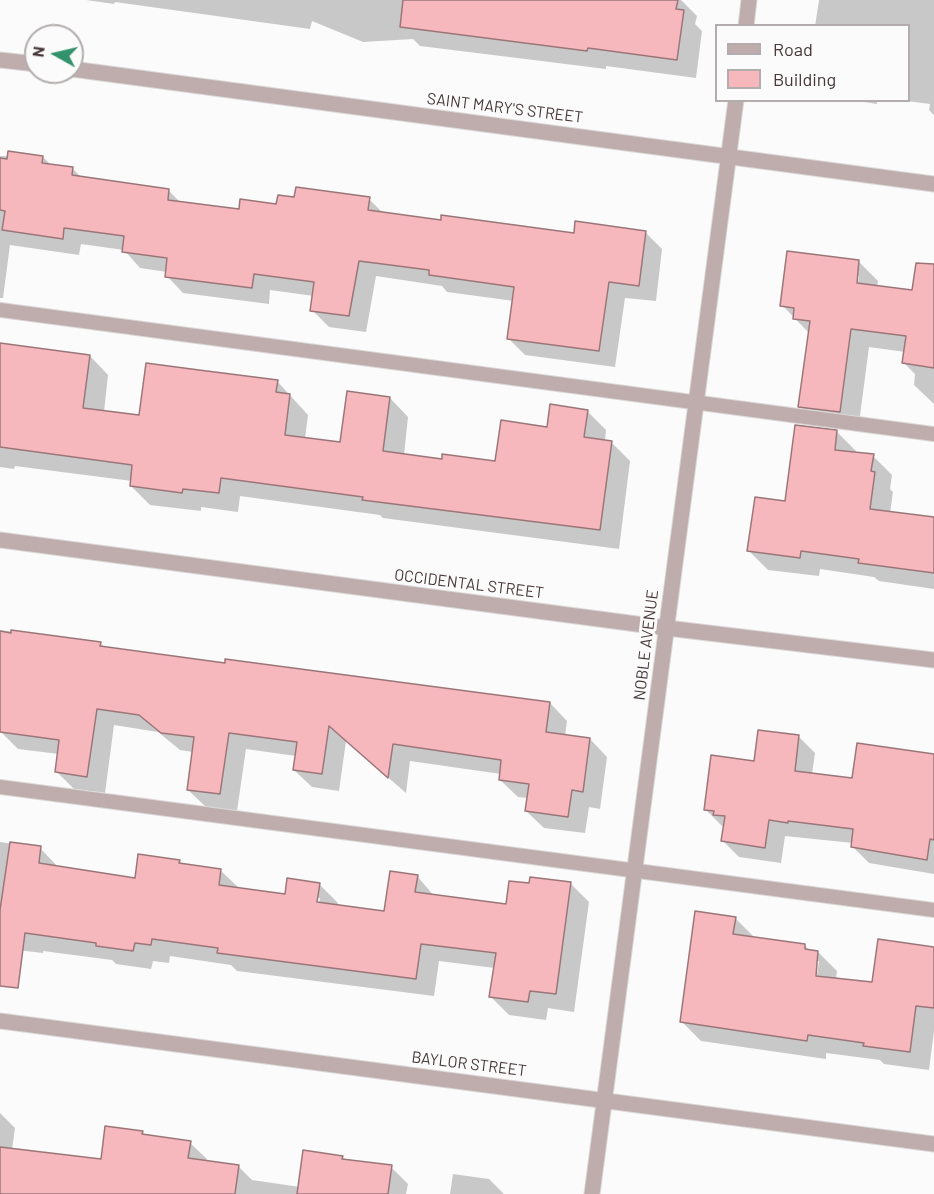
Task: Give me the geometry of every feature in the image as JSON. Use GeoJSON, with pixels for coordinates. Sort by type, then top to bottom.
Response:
{"type":"FeatureCollection","features":[{"type":"Feature","properties":{"kind":"street"},"geometry":{"type":"LineString","coordinates":[[746,24],[749,0]]}},
{"type":"Feature","properties":{"kind":"street"},"geometry":{"type":"LineString","coordinates":[[0,60],[24,63]]}},
{"type":"Feature","properties":{"kind":"street","name":"SAINT MARY'S STREET"},"geometry":{"type":"LineString","coordinates":[[84,71],[934,184]]}},
{"type":"Feature","properties":{"kind":"street","name":"NOBLE AVENUE"},"geometry":{"type":"LineString","coordinates":[[592,1194],[736,102]]}},
{"type":"Feature","properties":{"kind":"street","name":"OCCIDENTAL STREET"},"geometry":{"type":"LineString","coordinates":[[0,540],[667,628],[934,660]]}},
{"type":"Feature","properties":{"kind":"street","name":"BAYLOR STREET"},"geometry":{"type":"LineString","coordinates":[[0,1021],[934,1144]]}},
{"type":"Feature","properties":{"kind":"lane"},"geometry":{"type":"LineString","coordinates":[[0,310],[934,434]]}},
{"type":"Feature","properties":{"kind":"lane"},"geometry":{"type":"LineString","coordinates":[[0,787],[934,910]]}},
{"type":"Feature","properties":{"kind":"building"},"geometry":{"type":"Polygon","coordinates":[[[403,0],[678,0],[676,9],[684,10],[677,60],[400,27],[403,0]]]}},
{"type":"Feature","properties":{"kind":"building"},"geometry":{"type":"Polygon","coordinates":[[[8,151],[43,156],[42,163],[73,167],[72,175],[169,189],[168,200],[239,209],[240,199],[276,204],[278,195],[294,197],[296,187],[370,197],[368,210],[441,220],[441,215],[574,233],[575,221],[646,231],[639,286],[609,282],[599,351],[507,339],[514,287],[429,275],[429,270],[359,261],[349,316],[310,311],[314,282],[254,274],[252,288],[165,277],[167,258],[122,252],[124,236],[64,228],[63,239],[2,230],[5,211],[0,210],[0,158],[7,159],[8,151]]]}},
{"type":"Feature","properties":{"kind":"building"},"geometry":{"type":"Polygon","coordinates":[[[787,251],[859,260],[857,283],[912,290],[916,263],[934,264],[934,368],[902,363],[906,336],[851,329],[840,412],[798,407],[810,321],[793,319],[794,308],[780,306],[787,251]]]}},
{"type":"Feature","properties":{"kind":"building"},"geometry":{"type":"Polygon","coordinates":[[[0,343],[90,355],[83,408],[139,415],[146,363],[278,380],[276,392],[290,394],[285,435],[340,442],[347,391],[390,397],[383,451],[442,459],[442,454],[495,461],[501,420],[547,427],[550,404],[588,410],[584,437],[612,441],[600,530],[362,500],[363,497],[221,478],[219,493],[183,489],[182,493],[130,486],[132,465],[0,447],[0,343]]]}},
{"type":"Feature","properties":{"kind":"building"},"geometry":{"type":"Polygon","coordinates":[[[795,425],[837,430],[835,450],[874,454],[871,471],[875,472],[870,509],[934,517],[934,573],[858,563],[859,559],[801,551],[800,558],[747,551],[755,497],[785,501],[795,425]]]}},
{"type":"Feature","properties":{"kind":"building"},"geometry":{"type":"Polygon","coordinates":[[[11,630],[101,642],[100,646],[225,663],[225,659],[550,702],[546,732],[590,738],[583,792],[572,790],[568,817],[525,811],[529,784],[499,780],[501,760],[393,744],[388,778],[329,726],[322,774],[293,770],[297,742],[229,733],[220,794],[187,790],[194,737],[161,733],[139,715],[97,709],[87,777],[55,772],[59,740],[0,732],[0,631],[11,633],[11,630]]]}},
{"type":"Feature","properties":{"kind":"building"},"geometry":{"type":"Polygon","coordinates":[[[758,730],[799,735],[795,771],[852,778],[857,743],[934,754],[934,840],[930,839],[927,860],[851,847],[853,829],[788,821],[788,823],[769,820],[765,848],[721,841],[725,816],[713,815],[714,811],[704,810],[711,755],[754,761],[758,730]]]}},
{"type":"Feature","properties":{"kind":"building"},"geometry":{"type":"Polygon","coordinates":[[[10,842],[41,846],[39,863],[135,878],[138,854],[221,869],[219,885],[285,894],[287,878],[320,883],[317,902],[384,911],[390,871],[418,875],[415,892],[506,904],[509,881],[529,883],[530,877],[571,882],[556,994],[530,991],[528,1002],[489,997],[496,953],[421,944],[416,979],[217,953],[218,948],[152,939],[151,945],[135,943],[133,951],[96,946],[96,943],[25,933],[18,988],[0,986],[0,910],[10,842]]]}},
{"type":"Feature","properties":{"kind":"building"},"geometry":{"type":"Polygon","coordinates":[[[695,911],[736,917],[733,934],[805,944],[805,949],[818,951],[816,976],[872,982],[878,939],[934,947],[934,1008],[916,1006],[910,1052],[863,1046],[864,1043],[808,1035],[807,1041],[680,1022],[695,911]]]}},
{"type":"Feature","properties":{"kind":"building"},"geometry":{"type":"Polygon","coordinates":[[[105,1126],[191,1141],[188,1158],[239,1165],[235,1194],[0,1194],[0,1147],[101,1159],[105,1126]]]}},
{"type":"Feature","properties":{"kind":"building"},"geometry":{"type":"Polygon","coordinates":[[[303,1150],[343,1156],[342,1159],[392,1165],[388,1194],[297,1194],[303,1150]]]}}]}
